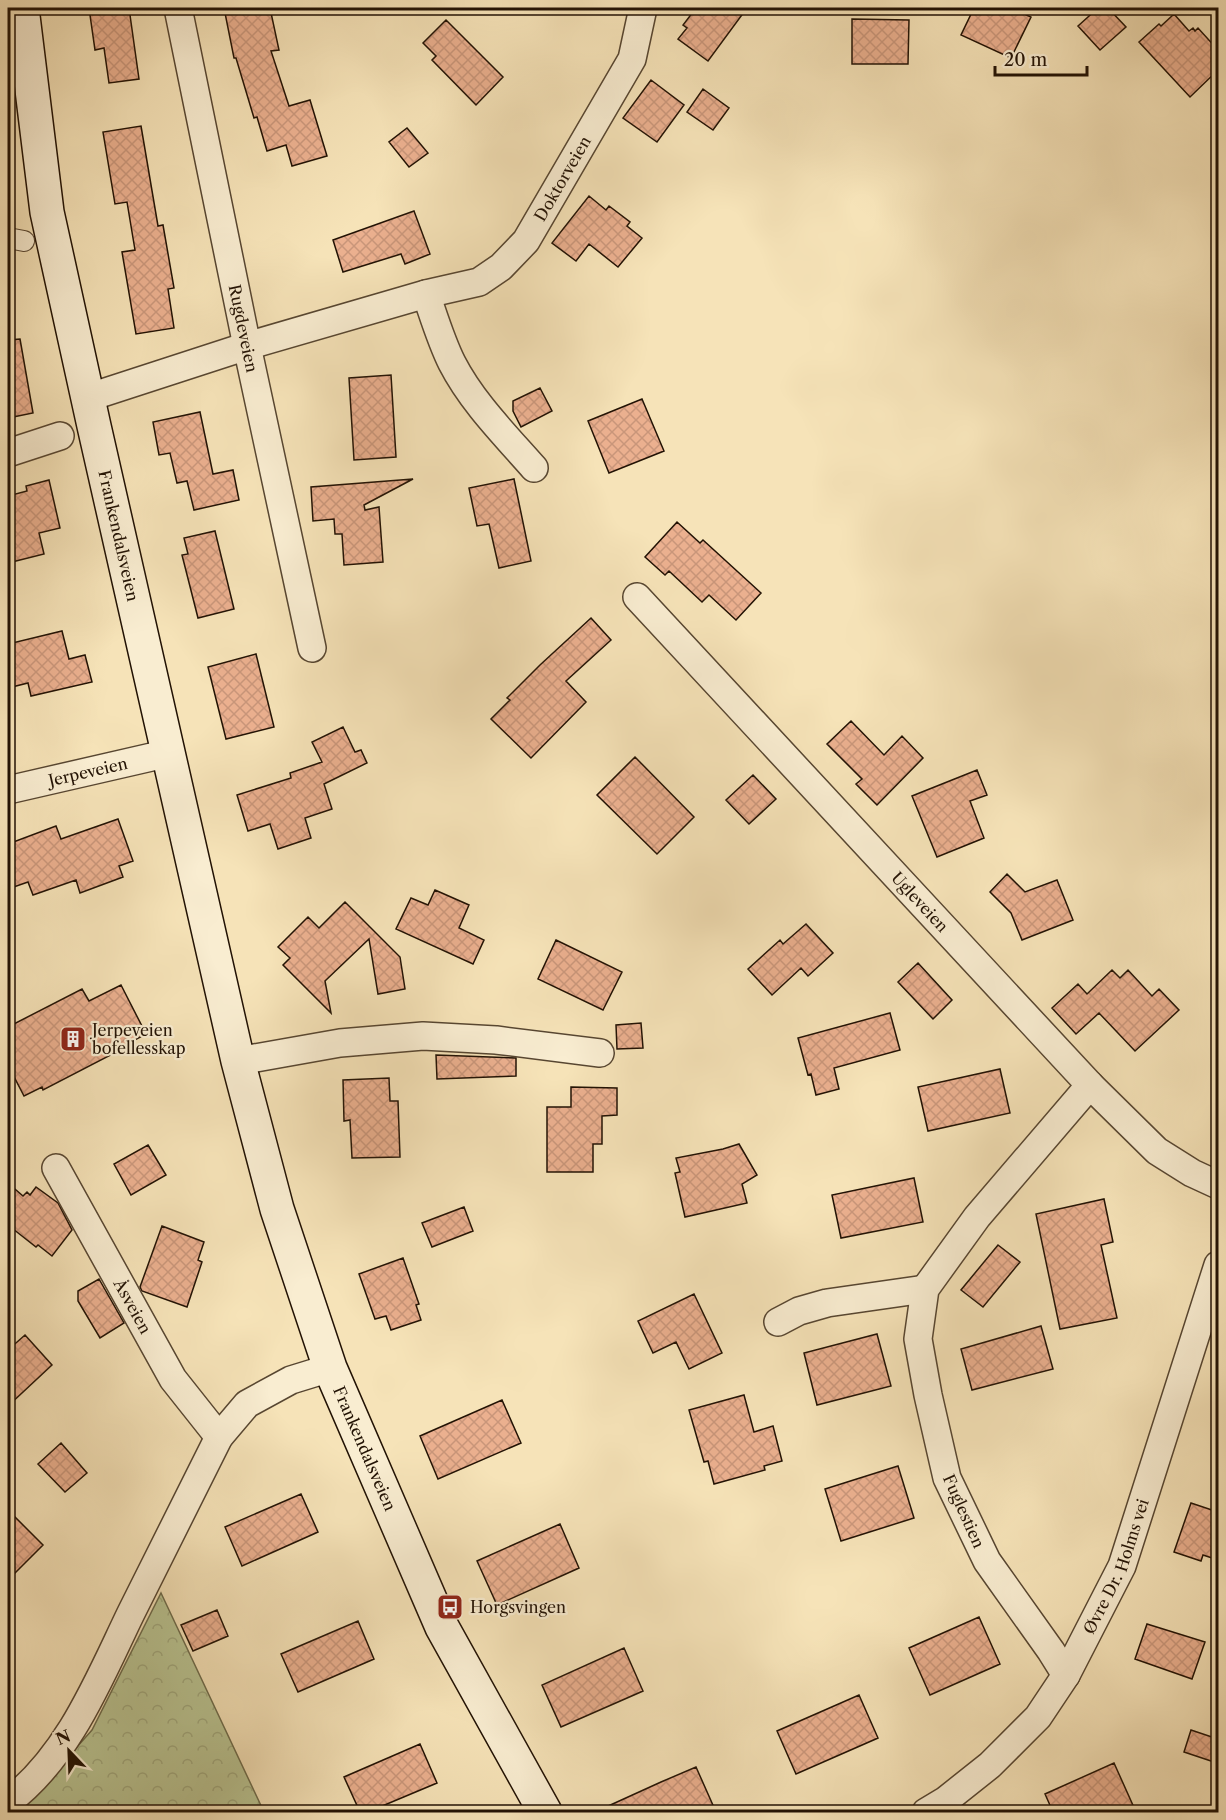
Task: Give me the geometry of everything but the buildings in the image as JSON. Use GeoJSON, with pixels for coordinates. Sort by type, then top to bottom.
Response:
{"type":"FeatureCollection","features":[{"type":"Feature","properties":{"kind":"main road","name":"Frankendalsveien"},"geometry":{"type":"LineString","coordinates":[[22,8],[47,212],[238,1061],[277,1209],[330,1368],[442,1627],[545,1812]]}},
{"type":"Feature","properties":{"kind":"street","name":"Rugdeveien"},"geometry":{"type":"LineString","coordinates":[[178,8],[312,648]]}},
{"type":"Feature","properties":{"kind":"street","name":"Doktorveien"},"geometry":{"type":"LineString","coordinates":[[87,398],[247,346],[426,294],[479,282],[501,267],[526,241],[632,59],[643,8]]}},
{"type":"Feature","properties":{"kind":"street"},"geometry":{"type":"LineString","coordinates":[[426,294],[452,363],[500,429],[534,468]]}},
{"type":"Feature","properties":{"kind":"street"},"geometry":{"type":"LineString","coordinates":[[8,453],[60,435]]}},
{"type":"Feature","properties":{"kind":"street","name":"Ugleveien"},"geometry":{"type":"LineString","coordinates":[[637,597],[1090,1085],[1157,1151],[1192,1173],[1218,1185]]}},
{"type":"Feature","properties":{"kind":"street","name":"Jerpeveien"},"geometry":{"type":"LineString","coordinates":[[8,790],[169,753]]}},
{"type":"Feature","properties":{"kind":"street"},"geometry":{"type":"LineString","coordinates":[[238,1061],[340,1043],[423,1036],[496,1040],[600,1053]]}},
{"type":"Feature","properties":{"kind":"street","name":"Fuglestien"},"geometry":{"type":"LineString","coordinates":[[1066,1675],[987,1561],[947,1478],[918,1339],[925,1288],[977,1217],[1090,1085]]}},
{"type":"Feature","properties":{"kind":"street","name":"Åsveien"},"geometry":{"type":"LineString","coordinates":[[56,1168],[173,1379],[219,1437]]}},
{"type":"Feature","properties":{"kind":"street","name":"Øvre Dr. Holms vei"},"geometry":{"type":"LineString","coordinates":[[926,1812],[946,1800],[990,1765],[1038,1717],[1066,1675],[1122,1566],[1218,1265]]}},
{"type":"Feature","properties":{"kind":"street"},"geometry":{"type":"LineString","coordinates":[[778,1322],[799,1311],[827,1304],[925,1288]]}},
{"type":"Feature","properties":{"kind":"street"},"geometry":{"type":"LineString","coordinates":[[8,1802],[57,1751],[86,1705],[219,1437],[247,1404],[291,1380],[330,1368]]}},
{"type":"Feature","properties":{"kind":"green space"},"geometry":{"type":"Polygon","coordinates":[[[161,1593],[264,1812],[19,1812],[92,1730],[161,1593]]]}},
{"type":"Feature","properties":{"kind":"place","name":"Jerpeveien bofellesskap"},"geometry":{"type":"Point","coordinates":[73,1039]}},
{"type":"Feature","properties":{"kind":"place","name":"Horgsvingen"},"geometry":{"type":"Point","coordinates":[450,1607]}}]}
